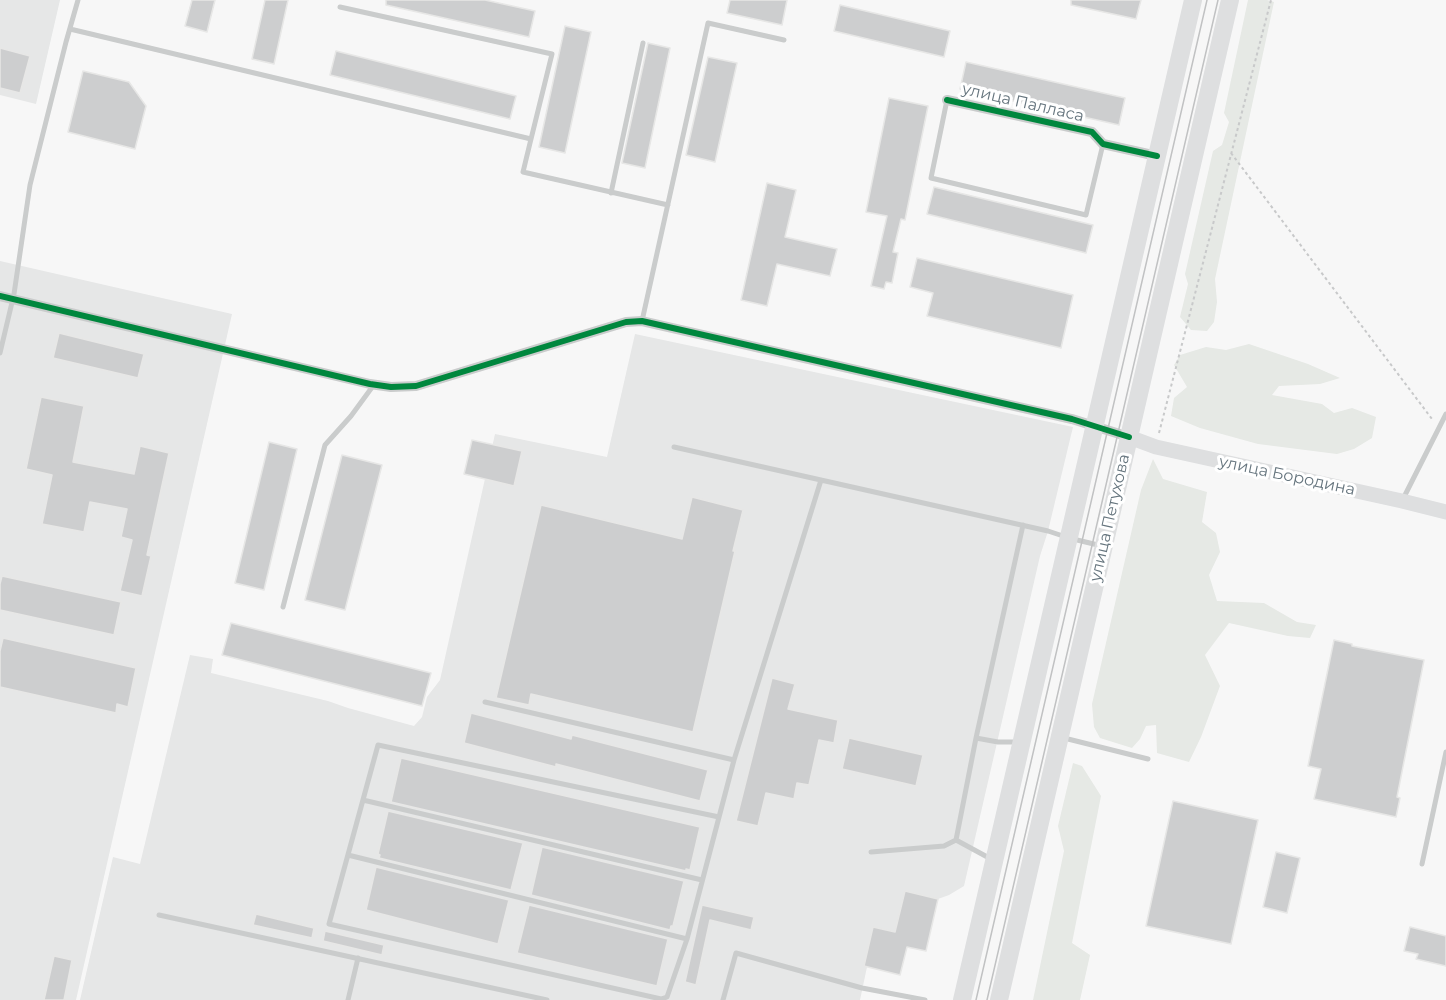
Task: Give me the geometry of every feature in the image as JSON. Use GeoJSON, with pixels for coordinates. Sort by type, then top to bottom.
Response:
{"type":"FeatureCollection","features":[{"type":"Feature","properties":{"kind":"highway"},"geometry":{"type":"LineString","coordinates":[[962,1000],[1193,0]]}},
{"type":"Feature","properties":{"kind":"highway","name":"улица Петухова"},"geometry":{"type":"LineString","coordinates":[[999,1000],[1230,0]]}},
{"type":"Feature","properties":{"kind":"main road","name":"улица Бородина"},"geometry":{"type":"LineString","coordinates":[[1129,437],[1156,447],[1446,512]]}},
{"type":"Feature","properties":{"kind":"street","name":"улица Палласа"},"geometry":{"type":"LineString","coordinates":[[948,100],[1092,132],[1104,144],[1157,156]]}},
{"type":"Feature","properties":{"kind":"street"},"geometry":{"type":"LineString","coordinates":[[0,296],[391,387],[416,386],[626,322],[642,321],[1061,416],[1129,437]]}},
{"type":"Feature","properties":{"kind":"lane"},"geometry":{"type":"LineString","coordinates":[[0,353],[13,299],[30,185],[78,0]]}},
{"type":"Feature","properties":{"kind":"lane"},"geometry":{"type":"LineString","coordinates":[[340,7],[552,54],[523,172],[668,206]]}},
{"type":"Feature","properties":{"kind":"lane"},"geometry":{"type":"LineString","coordinates":[[642,321],[708,23],[784,40]]}},
{"type":"Feature","properties":{"kind":"lane"},"geometry":{"type":"LineString","coordinates":[[70,29],[531,139]]}},
{"type":"Feature","properties":{"kind":"lane"},"geometry":{"type":"LineString","coordinates":[[611,193],[643,44]]}},
{"type":"Feature","properties":{"kind":"lane"},"geometry":{"type":"LineString","coordinates":[[948,100],[931,178],[1086,215],[1104,144]]}},
{"type":"Feature","properties":{"kind":"lane"},"geometry":{"type":"LineString","coordinates":[[283,607],[325,445],[351,416],[374,384]]}},
{"type":"Feature","properties":{"kind":"lane"},"geometry":{"type":"LineString","coordinates":[[1402,501],[1446,414]]}},
{"type":"Feature","properties":{"kind":"lane"},"geometry":{"type":"LineString","coordinates":[[674,447],[1023,525],[1104,546]]}},
{"type":"Feature","properties":{"kind":"lane"},"geometry":{"type":"LineString","coordinates":[[719,817],[378,745],[329,924],[661,999],[668,997],[687,939],[734,760],[821,480]]}},
{"type":"Feature","properties":{"kind":"lane"},"geometry":{"type":"LineString","coordinates":[[956,840],[1023,525]]}},
{"type":"Feature","properties":{"kind":"lane"},"geometry":{"type":"LineString","coordinates":[[485,702],[734,760]]}},
{"type":"Feature","properties":{"kind":"lane"},"geometry":{"type":"LineString","coordinates":[[1059,737],[1148,759]]}},
{"type":"Feature","properties":{"kind":"lane"},"geometry":{"type":"LineString","coordinates":[[976,738],[998,742],[1022,742]]}},
{"type":"Feature","properties":{"kind":"lane"},"geometry":{"type":"LineString","coordinates":[[1422,864],[1446,752]]}},
{"type":"Feature","properties":{"kind":"lane"},"geometry":{"type":"LineString","coordinates":[[1437,792],[1446,794]]}},
{"type":"Feature","properties":{"kind":"lane"},"geometry":{"type":"LineString","coordinates":[[363,800],[702,880]]}},
{"type":"Feature","properties":{"kind":"lane"},"geometry":{"type":"LineString","coordinates":[[871,852],[944,846],[956,840]]}},
{"type":"Feature","properties":{"kind":"lane"},"geometry":{"type":"LineString","coordinates":[[956,840],[994,861]]}},
{"type":"Feature","properties":{"kind":"lane"},"geometry":{"type":"LineString","coordinates":[[348,855],[687,939]]}},
{"type":"Feature","properties":{"kind":"lane"},"geometry":{"type":"LineString","coordinates":[[159,915],[547,1000]]}},
{"type":"Feature","properties":{"kind":"lane"},"geometry":{"type":"LineString","coordinates":[[723,1000],[736,953],[862,988],[925,1000]]}},
{"type":"Feature","properties":{"kind":"lane"},"geometry":{"type":"LineString","coordinates":[[348,1000],[358,958]]}},
{"type":"Feature","properties":{"kind":"path"},"geometry":{"type":"LineString","coordinates":[[1156,447],[1271,0]]}},
{"type":"Feature","properties":{"kind":"path"},"geometry":{"type":"LineString","coordinates":[[1231,153],[1439,429]]}},
{"type":"Feature","properties":{"kind":"shaded area"},"geometry":{"type":"Polygon","coordinates":[[[0,0],[60,0],[36,104],[0,95],[0,0]]]}},
{"type":"Feature","properties":{"kind":"shaded area"},"geometry":{"type":"Polygon","coordinates":[[[1248,0],[1274,2],[1215,279],[1217,302],[1214,322],[1207,331],[1191,330],[1180,317],[1188,284],[1185,274],[1213,151],[1222,145],[1229,122],[1224,113],[1248,0]]]}},
{"type":"Feature","properties":{"kind":"shaded area"},"geometry":{"type":"Polygon","coordinates":[[[0,261],[232,314],[76,1000],[0,1000],[0,261]]]}},
{"type":"Feature","properties":{"kind":"shaded area"},"geometry":{"type":"Polygon","coordinates":[[[635,334],[1073,427],[1040,556],[964,886],[938,899],[905,891],[895,932],[864,966],[867,967],[860,1000],[80,1000],[113,857],[140,864],[190,655],[213,659],[211,673],[328,701],[414,726],[422,717],[427,697],[440,680],[495,434],[607,457],[635,334]]]}},
{"type":"Feature","properties":{"kind":"shaded area"},"geometry":{"type":"Polygon","coordinates":[[[1249,344],[1308,364],[1340,378],[1320,384],[1279,386],[1272,395],[1322,404],[1334,413],[1352,408],[1376,417],[1372,438],[1354,449],[1337,454],[1258,444],[1200,428],[1171,416],[1174,398],[1187,387],[1174,365],[1180,355],[1206,347],[1226,350],[1249,344]]]}},
{"type":"Feature","properties":{"kind":"shaded area"},"geometry":{"type":"Polygon","coordinates":[[[1153,459],[1163,479],[1207,492],[1202,522],[1216,533],[1220,552],[1209,575],[1217,601],[1264,603],[1297,622],[1316,625],[1310,638],[1288,636],[1229,623],[1205,655],[1220,686],[1189,762],[1157,753],[1156,725],[1146,726],[1140,739],[1132,748],[1100,738],[1094,727],[1092,704],[1141,490],[1153,459]]]}},
{"type":"Feature","properties":{"kind":"shaded area"},"geometry":{"type":"Polygon","coordinates":[[[1073,763],[1082,766],[1101,796],[1072,943],[1090,955],[1080,1000],[1033,1000],[1064,851],[1058,826],[1073,763]]]}},
{"type":"Feature","properties":{"kind":"building"},"geometry":{"type":"Polygon","coordinates":[[[192,0],[215,0],[207,32],[185,26],[192,0]]]}},
{"type":"Feature","properties":{"kind":"building"},"geometry":{"type":"Polygon","coordinates":[[[265,0],[288,0],[274,64],[252,59],[265,0]]]}},
{"type":"Feature","properties":{"kind":"building"},"geometry":{"type":"Polygon","coordinates":[[[386,0],[485,0],[535,11],[529,37],[386,5],[386,0]]]}},
{"type":"Feature","properties":{"kind":"building"},"geometry":{"type":"Polygon","coordinates":[[[730,0],[787,0],[782,25],[727,13],[730,0]]]}},
{"type":"Feature","properties":{"kind":"building"},"geometry":{"type":"Polygon","coordinates":[[[1071,0],[1141,0],[1136,19],[1071,5],[1071,0]]]}},
{"type":"Feature","properties":{"kind":"building"},"geometry":{"type":"Polygon","coordinates":[[[840,5],[950,31],[944,57],[834,31],[840,5]]]}},
{"type":"Feature","properties":{"kind":"building"},"geometry":{"type":"Polygon","coordinates":[[[565,26],[591,32],[565,153],[539,147],[565,26]]]}},
{"type":"Feature","properties":{"kind":"building"},"geometry":{"type":"Polygon","coordinates":[[[648,43],[670,48],[645,168],[622,163],[648,43]]]}},
{"type":"Feature","properties":{"kind":"building"},"geometry":{"type":"Polygon","coordinates":[[[0,48],[30,56],[20,93],[0,88],[0,48]]]}},
{"type":"Feature","properties":{"kind":"building"},"geometry":{"type":"Polygon","coordinates":[[[336,51],[516,96],[510,119],[330,75],[336,51]]]}},
{"type":"Feature","properties":{"kind":"building"},"geometry":{"type":"Polygon","coordinates":[[[708,57],[737,63],[715,162],[686,155],[708,57]]]}},
{"type":"Feature","properties":{"kind":"building"},"geometry":{"type":"Polygon","coordinates":[[[966,62],[1125,98],[1119,125],[960,89],[966,62]]]}},
{"type":"Feature","properties":{"kind":"building"},"geometry":{"type":"Polygon","coordinates":[[[83,71],[129,82],[146,106],[135,149],[68,132],[83,71]]]}},
{"type":"Feature","properties":{"kind":"building"},"geometry":{"type":"Polygon","coordinates":[[[889,98],[928,106],[905,220],[901,219],[893,252],[898,253],[892,283],[886,282],[884,289],[871,286],[887,216],[866,212],[889,98]]]}},
{"type":"Feature","properties":{"kind":"building"},"geometry":{"type":"Polygon","coordinates":[[[767,183],[796,190],[785,237],[837,249],[830,276],[777,264],[767,306],[741,300],[767,183]]]}},
{"type":"Feature","properties":{"kind":"building"},"geometry":{"type":"Polygon","coordinates":[[[934,187],[1093,225],[1086,253],[927,214],[934,187]]]}},
{"type":"Feature","properties":{"kind":"building"},"geometry":{"type":"Polygon","coordinates":[[[917,258],[1073,295],[1061,348],[927,316],[933,293],[910,287],[917,258]]]}},
{"type":"Feature","properties":{"kind":"building"},"geometry":{"type":"Polygon","coordinates":[[[59,333],[144,354],[138,378],[53,358],[59,333]]]}},
{"type":"Feature","properties":{"kind":"building"},"geometry":{"type":"Polygon","coordinates":[[[41,397],[84,406],[73,462],[134,474],[140,446],[169,453],[147,555],[151,556],[142,596],[120,591],[132,540],[121,537],[127,509],[90,502],[84,532],[42,524],[52,475],[26,469],[41,397]]]}},
{"type":"Feature","properties":{"kind":"building"},"geometry":{"type":"Polygon","coordinates":[[[472,440],[522,451],[514,486],[464,474],[472,440]]]}},
{"type":"Feature","properties":{"kind":"building"},"geometry":{"type":"Polygon","coordinates":[[[269,442],[297,449],[264,590],[235,583],[269,442]]]}},
{"type":"Feature","properties":{"kind":"building"},"geometry":{"type":"Polygon","coordinates":[[[342,455],[382,465],[345,610],[305,600],[342,455]]]}},
{"type":"Feature","properties":{"kind":"building"},"geometry":{"type":"Polygon","coordinates":[[[692,497],[743,510],[693,732],[531,694],[529,705],[496,698],[541,505],[682,539],[692,497]]]}},
{"type":"Feature","properties":{"kind":"building"},"geometry":{"type":"Polygon","coordinates":[[[2,576],[121,602],[114,635],[0,610],[2,576]]]}},
{"type":"Feature","properties":{"kind":"building"},"geometry":{"type":"Polygon","coordinates":[[[231,623],[431,673],[422,706],[222,655],[231,623]]]}},
{"type":"Feature","properties":{"kind":"building"},"geometry":{"type":"Polygon","coordinates":[[[3,638],[136,668],[128,707],[117,704],[116,713],[0,687],[0,651],[3,638]]]}},
{"type":"Feature","properties":{"kind":"building"},"geometry":{"type":"Polygon","coordinates":[[[1334,640],[1352,644],[1352,646],[1424,660],[1397,797],[1400,798],[1396,817],[1314,799],[1321,769],[1308,766],[1334,640]]]}},
{"type":"Feature","properties":{"kind":"building"},"geometry":{"type":"Polygon","coordinates":[[[772,678],[795,684],[788,709],[838,720],[834,743],[819,740],[809,785],[797,783],[794,799],[766,793],[758,826],[736,821],[772,678]]]}},
{"type":"Feature","properties":{"kind":"building"},"geometry":{"type":"Polygon","coordinates":[[[471,713],[571,739],[572,735],[708,770],[700,801],[464,743],[471,713]]]}},
{"type":"Feature","properties":{"kind":"building"},"geometry":{"type":"Polygon","coordinates":[[[849,738],[923,755],[916,786],[842,769],[849,738]]]}},
{"type":"Feature","properties":{"kind":"building"},"geometry":{"type":"Polygon","coordinates":[[[401,758],[700,827],[690,870],[686,869],[686,871],[391,802],[401,758]]]}},
{"type":"Feature","properties":{"kind":"building"},"geometry":{"type":"Polygon","coordinates":[[[1173,801],[1258,820],[1231,944],[1146,926],[1173,801]]]}},
{"type":"Feature","properties":{"kind":"building"},"geometry":{"type":"Polygon","coordinates":[[[388,811],[523,843],[511,890],[379,858],[388,811]]]}},
{"type":"Feature","properties":{"kind":"building"},"geometry":{"type":"Polygon","coordinates":[[[542,847],[684,881],[673,926],[670,930],[531,895],[542,847]]]}},
{"type":"Feature","properties":{"kind":"building"},"geometry":{"type":"Polygon","coordinates":[[[1276,852],[1300,858],[1287,913],[1263,907],[1276,852]]]}},
{"type":"Feature","properties":{"kind":"building"},"geometry":{"type":"Polygon","coordinates":[[[376,867],[509,900],[498,944],[366,910],[376,867]]]}},
{"type":"Feature","properties":{"kind":"building"},"geometry":{"type":"Polygon","coordinates":[[[905,891],[938,899],[926,951],[907,947],[900,975],[864,966],[873,927],[895,932],[905,891]]]}},
{"type":"Feature","properties":{"kind":"building"},"geometry":{"type":"Polygon","coordinates":[[[529,905],[668,939],[657,986],[517,953],[529,905]]]}},
{"type":"Feature","properties":{"kind":"building"},"geometry":{"type":"Polygon","coordinates":[[[702,905],[754,917],[751,930],[710,920],[696,985],[685,982],[702,905]]]}},
{"type":"Feature","properties":{"kind":"building"},"geometry":{"type":"Polygon","coordinates":[[[256,914],[314,928],[312,938],[253,925],[256,914]]]}},
{"type":"Feature","properties":{"kind":"building"},"geometry":{"type":"Polygon","coordinates":[[[1410,927],[1446,936],[1446,966],[1416,959],[1418,954],[1404,951],[1410,927]]]}},
{"type":"Feature","properties":{"kind":"building"},"geometry":{"type":"Polygon","coordinates":[[[325,931],[384,945],[382,955],[323,941],[325,931]]]}},
{"type":"Feature","properties":{"kind":"building"},"geometry":{"type":"Polygon","coordinates":[[[54,956],[72,960],[64,1000],[44,1000],[54,956]]]}},
{"type":"Feature","properties":{"kind":"tram line"},"geometry":{"type":"LineString","coordinates":[[976,1000],[1207,0]]}},
{"type":"Feature","properties":{"kind":"tram line"},"geometry":{"type":"LineString","coordinates":[[987,1000],[1218,0]]}},
{"type":"Feature","properties":{"kind":"cycle path"},"geometry":{"type":"LineString","coordinates":[[947,100],[1092,132],[1103,144],[1157,156]]}},
{"type":"Feature","properties":{"kind":"cycle path"},"geometry":{"type":"LineString","coordinates":[[0,296],[370,384],[391,387],[416,386],[626,322],[642,321],[1072,419],[1129,437]]}}]}
